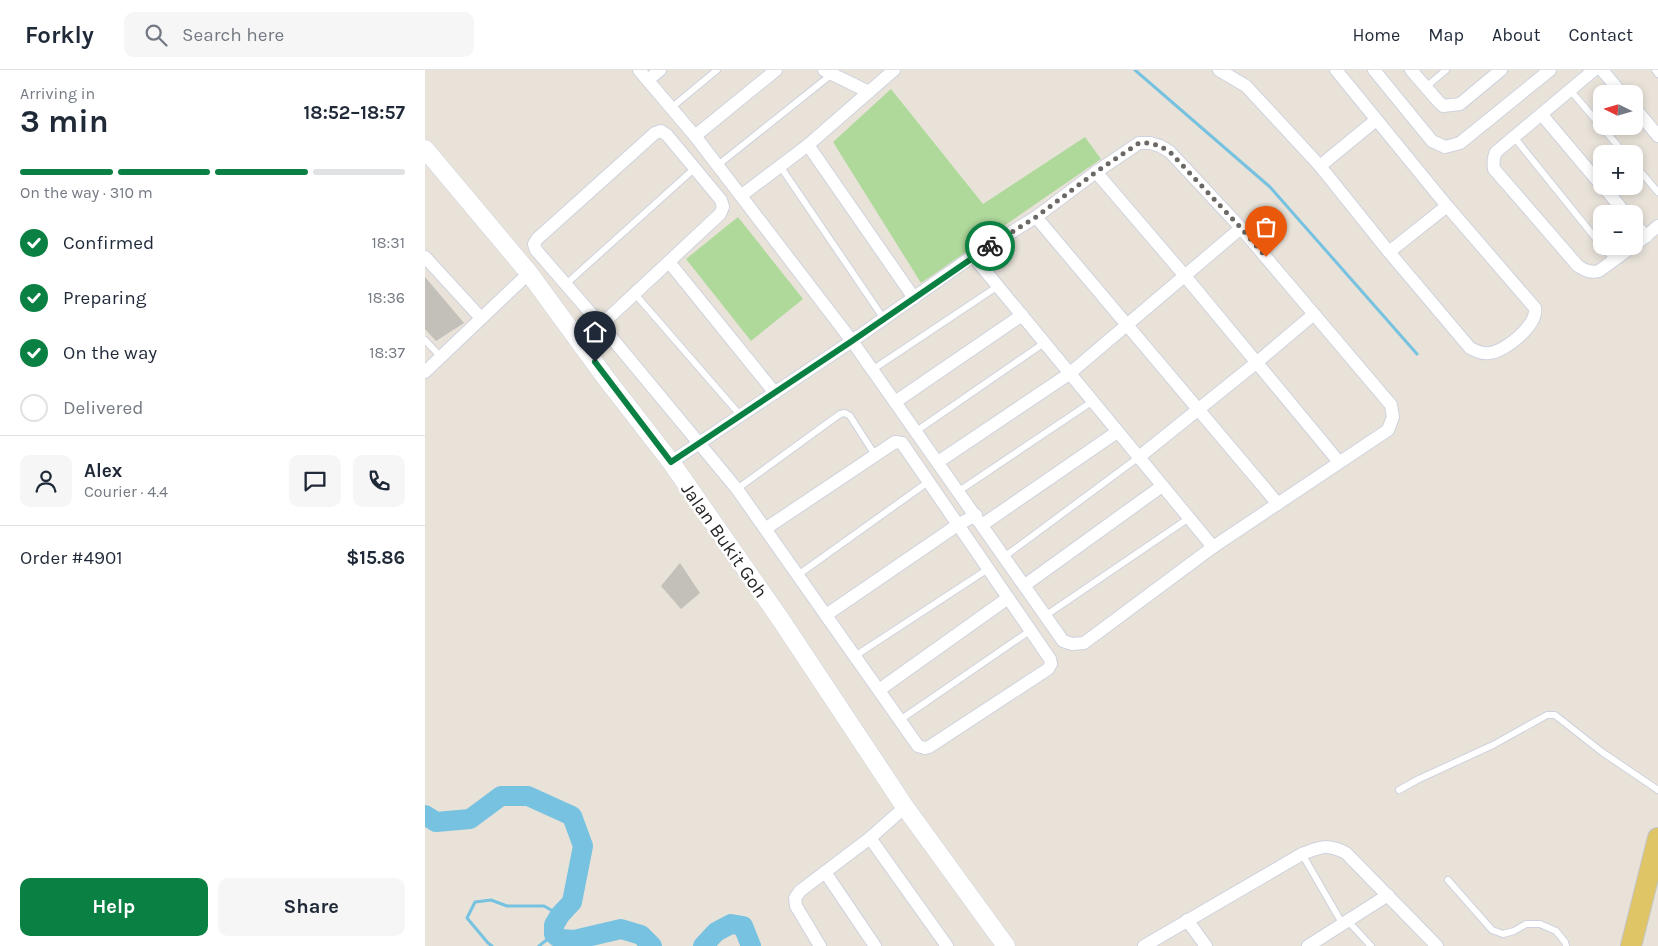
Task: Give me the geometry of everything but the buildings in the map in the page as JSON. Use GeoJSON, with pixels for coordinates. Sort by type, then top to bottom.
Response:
{"type":"FeatureCollection","features":[{"type":"Feature","properties":{"kind":"main road","name":"Jalan Bukit Goh"},"geometry":{"type":"LineString","coordinates":[[425,149],[529,273],[671,462],[781,620],[905,807],[1006,946]]}},
{"type":"Feature","properties":{"kind":"main road"},"geometry":{"type":"LineString","coordinates":[[1631,946],[1658,838]]}},
{"type":"Feature","properties":{"kind":"street"},"geometry":{"type":"LineString","coordinates":[[639,70],[718,165],[852,341],[1063,641],[1072,644],[1084,643],[1213,548],[1389,430],[1393,417],[1391,405],[1241,228],[1170,152],[1150,143],[1139,143],[1096,172],[1036,217],[973,256],[852,341],[671,462]]}},
{"type":"Feature","properties":{"kind":"street"},"geometry":{"type":"LineString","coordinates":[[648,80],[660,70]]}},
{"type":"Feature","properties":{"kind":"street"},"geometry":{"type":"LineString","coordinates":[[695,136],[776,70]]}},
{"type":"Feature","properties":{"kind":"street"},"geometry":{"type":"LineString","coordinates":[[742,196],[808,145],[894,70]]}},
{"type":"Feature","properties":{"kind":"street"},"geometry":{"type":"LineString","coordinates":[[1219,70],[1246,86],[1320,166],[1470,348],[1476,351],[1492,353],[1507,345],[1530,326],[1535,318],[1535,308],[1447,206],[1336,70]]}},
{"type":"Feature","properties":{"kind":"street"},"geometry":{"type":"LineString","coordinates":[[1373,70],[1432,141],[1445,147],[1460,143],[1550,70]]}},
{"type":"Feature","properties":{"kind":"street"},"geometry":{"type":"LineString","coordinates":[[1411,70],[1443,106],[1460,104],[1501,70]]}},
{"type":"Feature","properties":{"kind":"street"},"geometry":{"type":"LineString","coordinates":[[1593,70],[1496,152],[1493,160],[1494,169],[1579,266],[1592,272],[1599,271],[1621,255]]}},
{"type":"Feature","properties":{"kind":"street"},"geometry":{"type":"LineString","coordinates":[[1602,70],[1614,85]]}},
{"type":"Feature","properties":{"kind":"street"},"geometry":{"type":"LineString","coordinates":[[828,72],[869,92]]}},
{"type":"Feature","properties":{"kind":"street"},"geometry":{"type":"LineString","coordinates":[[1541,115],[1593,176]]}},
{"type":"Feature","properties":{"kind":"street"},"geometry":{"type":"LineString","coordinates":[[1643,118],[1658,136]]}},
{"type":"Feature","properties":{"kind":"street"},"geometry":{"type":"LineString","coordinates":[[1320,166],[1377,120]]}},
{"type":"Feature","properties":{"kind":"street"},"geometry":{"type":"LineString","coordinates":[[601,325],[720,214],[723,207],[721,200],[695,168],[667,135],[661,131],[655,133],[537,239],[534,244],[536,250],[567,284],[699,444],[737,489],[765,529],[879,690],[918,746],[929,747],[1048,670],[1051,664],[1050,659],[1031,630],[902,444],[895,442],[765,529]]}},
{"type":"Feature","properties":{"kind":"street"},"geometry":{"type":"LineString","coordinates":[[808,145],[914,298]]}},
{"type":"Feature","properties":{"kind":"street"},"geometry":{"type":"LineString","coordinates":[[1096,172],[1339,462]]}},
{"type":"Feature","properties":{"kind":"street"},"geometry":{"type":"LineString","coordinates":[[1610,195],[1618,205]]}},
{"type":"Feature","properties":{"kind":"street"},"geometry":{"type":"LineString","coordinates":[[1389,252],[1447,206]]}},
{"type":"Feature","properties":{"kind":"street"},"geometry":{"type":"LineString","coordinates":[[1036,217],[1278,504]]}},
{"type":"Feature","properties":{"kind":"street"},"geometry":{"type":"LineString","coordinates":[[1643,239],[1658,226]]}},
{"type":"Feature","properties":{"kind":"street"},"geometry":{"type":"LineString","coordinates":[[938,462],[1069,374],[1241,228]]}},
{"type":"Feature","properties":{"kind":"street"},"geometry":{"type":"LineString","coordinates":[[1643,234],[1646,237]]}},
{"type":"Feature","properties":{"kind":"street"},"geometry":{"type":"LineString","coordinates":[[973,256],[1213,548]]}},
{"type":"Feature","properties":{"kind":"street"},"geometry":{"type":"LineString","coordinates":[[425,257],[481,318]]}},
{"type":"Feature","properties":{"kind":"street"},"geometry":{"type":"LineString","coordinates":[[669,262],[775,393]]}},
{"type":"Feature","properties":{"kind":"street"},"geometry":{"type":"LineString","coordinates":[[425,372],[529,273]]}},
{"type":"Feature","properties":{"kind":"street"},"geometry":{"type":"LineString","coordinates":[[1139,457],[1198,411],[1314,314]]}},
{"type":"Feature","properties":{"kind":"street"},"geometry":{"type":"LineString","coordinates":[[895,402],[1022,315]]}},
{"type":"Feature","properties":{"kind":"street"},"geometry":{"type":"LineString","coordinates":[[826,615],[959,524],[979,520],[1117,432]]}},
{"type":"Feature","properties":{"kind":"street"},"geometry":{"type":"LineString","coordinates":[[1025,585],[1162,486]]}},
{"type":"Feature","properties":{"kind":"street"},"geometry":{"type":"LineString","coordinates":[[879,690],[1008,598]]}},
{"type":"Feature","properties":{"kind":"street"},"geometry":{"type":"LineString","coordinates":[[821,946],[796,906],[795,898],[800,891],[870,838],[905,807]]}},
{"type":"Feature","properties":{"kind":"street"},"geometry":{"type":"LineString","coordinates":[[870,838],[947,946]]}},
{"type":"Feature","properties":{"kind":"street"},"geometry":{"type":"LineString","coordinates":[[1144,946],[1302,854],[1322,847],[1334,847],[1346,853],[1437,946]]}},
{"type":"Feature","properties":{"kind":"street"},"geometry":{"type":"LineString","coordinates":[[825,872],[875,946]]}},
{"type":"Feature","properties":{"kind":"street"},"geometry":{"type":"LineString","coordinates":[[1308,946],[1388,895]]}},
{"type":"Feature","properties":{"kind":"street"},"geometry":{"type":"LineString","coordinates":[[1187,920],[1206,946]]}},
{"type":"Feature","properties":{"kind":"lane"},"geometry":{"type":"LineString","coordinates":[[671,108],[717,70]]}},
{"type":"Feature","properties":{"kind":"lane"},"geometry":{"type":"LineString","coordinates":[[1426,87],[1446,70]]}},
{"type":"Feature","properties":{"kind":"lane"},"geometry":{"type":"LineString","coordinates":[[1655,70],[1658,74]]}},
{"type":"Feature","properties":{"kind":"lane"},"geometry":{"type":"LineString","coordinates":[[718,165],[828,72]]}},
{"type":"Feature","properties":{"kind":"lane"},"geometry":{"type":"LineString","coordinates":[[1570,90],[1617,145]]}},
{"type":"Feature","properties":{"kind":"lane"},"geometry":{"type":"LineString","coordinates":[[1514,137],[1593,235]]}},
{"type":"Feature","properties":{"kind":"lane"},"geometry":{"type":"LineString","coordinates":[[780,166],[884,319]]}},
{"type":"Feature","properties":{"kind":"lane"},"geometry":{"type":"LineString","coordinates":[[567,284],[695,168]]}},
{"type":"Feature","properties":{"kind":"lane"},"geometry":{"type":"LineString","coordinates":[[1643,174],[1658,192]]}},
{"type":"Feature","properties":{"kind":"lane"},"geometry":{"type":"LineString","coordinates":[[1610,255],[1614,260]]}},
{"type":"Feature","properties":{"kind":"lane"},"geometry":{"type":"LineString","coordinates":[[872,370],[998,286]]}},
{"type":"Feature","properties":{"kind":"lane"},"geometry":{"type":"LineString","coordinates":[[635,294],[741,416]]}},
{"type":"Feature","properties":{"kind":"lane"},"geometry":{"type":"LineString","coordinates":[[425,340],[441,357]]}},
{"type":"Feature","properties":{"kind":"lane"},"geometry":{"type":"LineString","coordinates":[[915,432],[1044,343]]}},
{"type":"Feature","properties":{"kind":"lane"},"geometry":{"type":"LineString","coordinates":[[959,492],[1093,401]]}},
{"type":"Feature","properties":{"kind":"lane"},"geometry":{"type":"LineString","coordinates":[[737,489],[840,414],[845,413],[849,416],[875,455]]}},
{"type":"Feature","properties":{"kind":"lane"},"geometry":{"type":"LineString","coordinates":[[1004,557],[1139,457]]}},
{"type":"Feature","properties":{"kind":"lane"},"geometry":{"type":"LineString","coordinates":[[798,575],[929,482]]}},
{"type":"Feature","properties":{"kind":"lane"},"geometry":{"type":"LineString","coordinates":[[1045,616],[1189,518]]}},
{"type":"Feature","properties":{"kind":"lane"},"geometry":{"type":"LineString","coordinates":[[855,656],[988,569]]}},
{"type":"Feature","properties":{"kind":"lane"},"geometry":{"type":"LineString","coordinates":[[900,720],[1031,630]]}},
{"type":"Feature","properties":{"kind":"lane"},"geometry":{"type":"LineString","coordinates":[[1399,790],[1493,745],[1547,715],[1555,715],[1602,752],[1658,790]]}},
{"type":"Feature","properties":{"kind":"lane"},"geometry":{"type":"LineString","coordinates":[[1302,854],[1345,922],[1371,946]]}},
{"type":"Feature","properties":{"kind":"lane"},"geometry":{"type":"LineString","coordinates":[[1448,880],[1492,930],[1503,934],[1514,931],[1526,924],[1540,924],[1556,931],[1565,942],[1565,946]]}},
{"type":"Feature","properties":{"kind":"green space"},"geometry":{"type":"Polygon","coordinates":[[[891,89],[983,204],[1085,137],[1101,159],[921,283],[833,142],[891,89]]]}},
{"type":"Feature","properties":{"kind":"green space"},"geometry":{"type":"Polygon","coordinates":[[[738,217],[803,299],[751,341],[686,259],[738,217]]]}},
{"type":"Feature","properties":{"kind":"waterway"},"geometry":{"type":"LineString","coordinates":[[1135,70],[1270,187],[1417,354]]}},
{"type":"Feature","properties":{"kind":"waterway"},"geometry":{"type":"LineString","coordinates":[[425,815],[436,822],[470,819],[501,796],[528,796],[572,816],[583,846],[572,902],[554,925],[554,934],[560,939],[574,940],[621,929],[641,935],[652,946]]}},
{"type":"Feature","properties":{"kind":"waterway"},"geometry":{"type":"LineString","coordinates":[[492,946],[467,918],[475,902],[491,900],[507,906],[544,906],[560,915]]}},
{"type":"Feature","properties":{"kind":"waterway"},"geometry":{"type":"LineString","coordinates":[[703,946],[716,932],[731,924],[743,926],[751,946]]}},
{"type":"Feature","properties":{"kind":"waterway"},"geometry":{"type":"LineString","coordinates":[[539,946],[554,934]]}},
{"type":"Feature","properties":{"kind":"way so far"},"geometry":{"type":"LineString","coordinates":[[990,246],[1036,217],[1096,172],[1139,143],[1150,143],[1170,152],[1266,257]]}},
{"type":"Feature","properties":{"kind":"route"},"geometry":{"type":"LineString","coordinates":[[595,362],[671,462],[990,246]]}}]}
